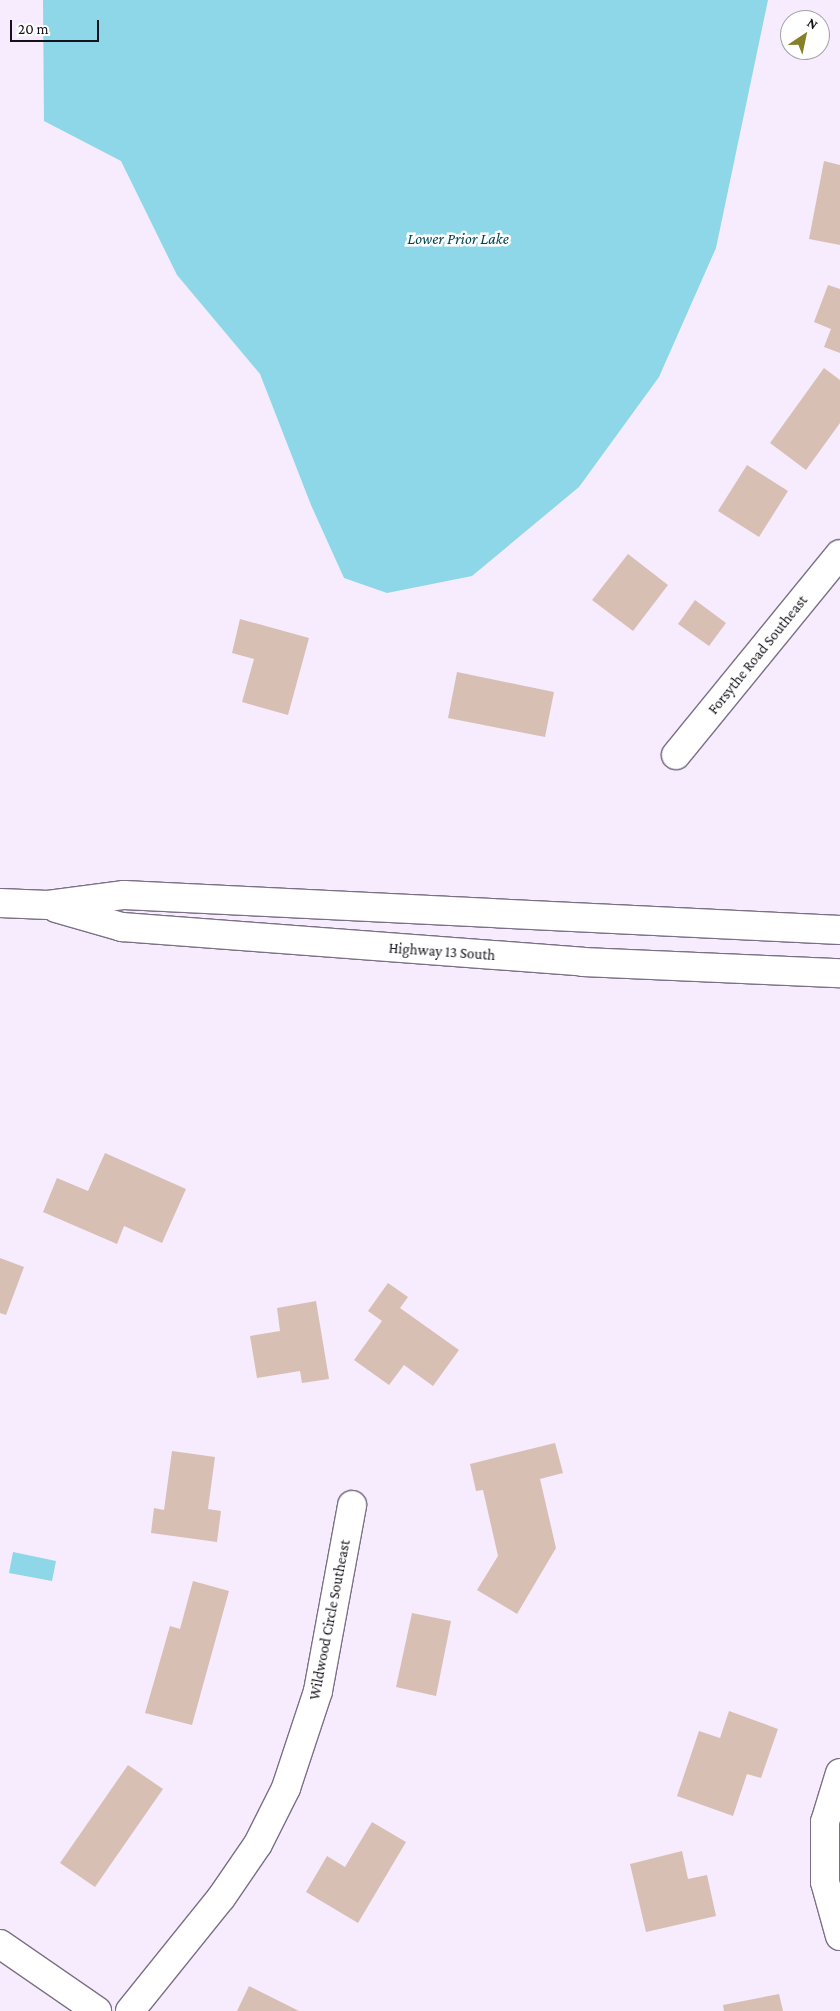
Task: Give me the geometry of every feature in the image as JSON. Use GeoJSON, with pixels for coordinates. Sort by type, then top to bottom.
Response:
{"type":"FeatureCollection","features":[{"type":"Feature","properties":{"kind":"main road","name":"Forsythe Road Southeast"},"geometry":{"type":"LineString","coordinates":[[676,755],[840,554]]}},
{"type":"Feature","properties":{"kind":"main road","name":"Highway 13 South"},"geometry":{"type":"LineString","coordinates":[[0,903],[48,906],[124,895],[840,930]]}},
{"type":"Feature","properties":{"kind":"main road","name":"Highway 13 South"},"geometry":{"type":"LineString","coordinates":[[48,906],[122,927],[583,962],[840,972]]}},
{"type":"Feature","properties":{"kind":"main road","name":"Wildwood Circle Southeast"},"geometry":{"type":"LineString","coordinates":[[130,2011],[221,1898],[258,1844],[286,1788],[318,1691],[352,1505]]}},
{"type":"Feature","properties":{"kind":"main road"},"geometry":{"type":"LineString","coordinates":[[840,1773],[825,1822],[824,1882],[840,1936]]}},
{"type":"Feature","properties":{"kind":"main road"},"geometry":{"type":"LineString","coordinates":[[0,1944],[97,2011]]}},
{"type":"Feature","properties":{"kind":"water","name":"Lower Prior Lake"},"geometry":{"type":"Polygon","coordinates":[[[43,0],[768,0],[716,248],[659,377],[579,487],[472,576],[387,593],[344,578],[311,505],[260,374],[177,275],[121,161],[44,121],[43,0]]]}},
{"type":"Feature","properties":{"kind":"water"},"geometry":{"type":"Polygon","coordinates":[[[13,1552],[56,1561],[52,1581],[9,1573],[13,1552]]]}},
{"type":"Feature","properties":{"kind":"building"},"geometry":{"type":"Polygon","coordinates":[[[824,161],[840,165],[840,245],[809,239],[824,161]]]}},
{"type":"Feature","properties":{"kind":"building"},"geometry":{"type":"Polygon","coordinates":[[[828,285],[840,289],[840,353],[824,347],[831,329],[814,322],[828,285]]]}},
{"type":"Feature","properties":{"kind":"building"},"geometry":{"type":"Polygon","coordinates":[[[824,368],[840,380],[840,423],[806,470],[770,443],[824,368]]]}},
{"type":"Feature","properties":{"kind":"building"},"geometry":{"type":"Polygon","coordinates":[[[747,465],[788,491],[759,537],[718,511],[747,465]]]}},
{"type":"Feature","properties":{"kind":"building"},"geometry":{"type":"Polygon","coordinates":[[[628,554],[668,585],[633,631],[592,600],[628,554]]]}},
{"type":"Feature","properties":{"kind":"building"},"geometry":{"type":"Polygon","coordinates":[[[695,600],[726,623],[709,646],[678,624],[695,600]]]}},
{"type":"Feature","properties":{"kind":"building"},"geometry":{"type":"Polygon","coordinates":[[[240,619],[309,638],[288,715],[242,702],[254,659],[232,653],[240,619]]]}},
{"type":"Feature","properties":{"kind":"building"},"geometry":{"type":"Polygon","coordinates":[[[457,672],[554,692],[545,737],[448,718],[457,672]]]}},
{"type":"Feature","properties":{"kind":"building"},"geometry":{"type":"Polygon","coordinates":[[[105,1153],[186,1189],[162,1243],[124,1226],[117,1244],[43,1212],[57,1178],[88,1191],[105,1153]]]}},
{"type":"Feature","properties":{"kind":"building"},"geometry":{"type":"Polygon","coordinates":[[[0,1258],[24,1267],[6,1315],[0,1313],[0,1258]]]}},
{"type":"Feature","properties":{"kind":"building"},"geometry":{"type":"Polygon","coordinates":[[[388,1283],[408,1297],[400,1308],[459,1350],[433,1386],[404,1365],[389,1385],[354,1360],[382,1321],[368,1311],[388,1283]]]}},
{"type":"Feature","properties":{"kind":"building"},"geometry":{"type":"Polygon","coordinates":[[[316,1301],[329,1379],[302,1383],[300,1371],[257,1378],[250,1336],[280,1331],[277,1308],[316,1301]]]}},
{"type":"Feature","properties":{"kind":"building"},"geometry":{"type":"Polygon","coordinates":[[[555,1443],[563,1473],[540,1479],[556,1548],[517,1614],[477,1590],[498,1556],[483,1490],[476,1491],[470,1464],[555,1443]]]}},
{"type":"Feature","properties":{"kind":"building"},"geometry":{"type":"Polygon","coordinates":[[[172,1451],[215,1457],[208,1509],[221,1511],[217,1542],[151,1533],[154,1508],[164,1510],[172,1451]]]}},
{"type":"Feature","properties":{"kind":"building"},"geometry":{"type":"Polygon","coordinates":[[[193,1581],[229,1591],[192,1725],[145,1713],[170,1626],[180,1629],[193,1581]]]}},
{"type":"Feature","properties":{"kind":"building"},"geometry":{"type":"Polygon","coordinates":[[[412,1613],[451,1621],[436,1696],[396,1687],[412,1613]]]}},
{"type":"Feature","properties":{"kind":"building"},"geometry":{"type":"Polygon","coordinates":[[[729,1711],[778,1729],[761,1778],[747,1774],[733,1816],[677,1796],[699,1731],[720,1738],[729,1711]]]}},
{"type":"Feature","properties":{"kind":"building"},"geometry":{"type":"Polygon","coordinates":[[[128,1765],[163,1789],[95,1887],[60,1863],[128,1765]]]}},
{"type":"Feature","properties":{"kind":"building"},"geometry":{"type":"Polygon","coordinates":[[[372,1822],[406,1842],[358,1923],[306,1892],[327,1856],[345,1867],[372,1822]]]}},
{"type":"Feature","properties":{"kind":"building"},"geometry":{"type":"Polygon","coordinates":[[[682,1851],[688,1879],[707,1875],[716,1916],[646,1932],[630,1864],[682,1851]]]}},
{"type":"Feature","properties":{"kind":"building"},"geometry":{"type":"Polygon","coordinates":[[[249,1986],[299,2011],[237,2011],[249,1986]]]}},
{"type":"Feature","properties":{"kind":"building"},"geometry":{"type":"Polygon","coordinates":[[[779,1994],[783,2011],[724,2011],[723,2005],[779,1994]]]}}]}
